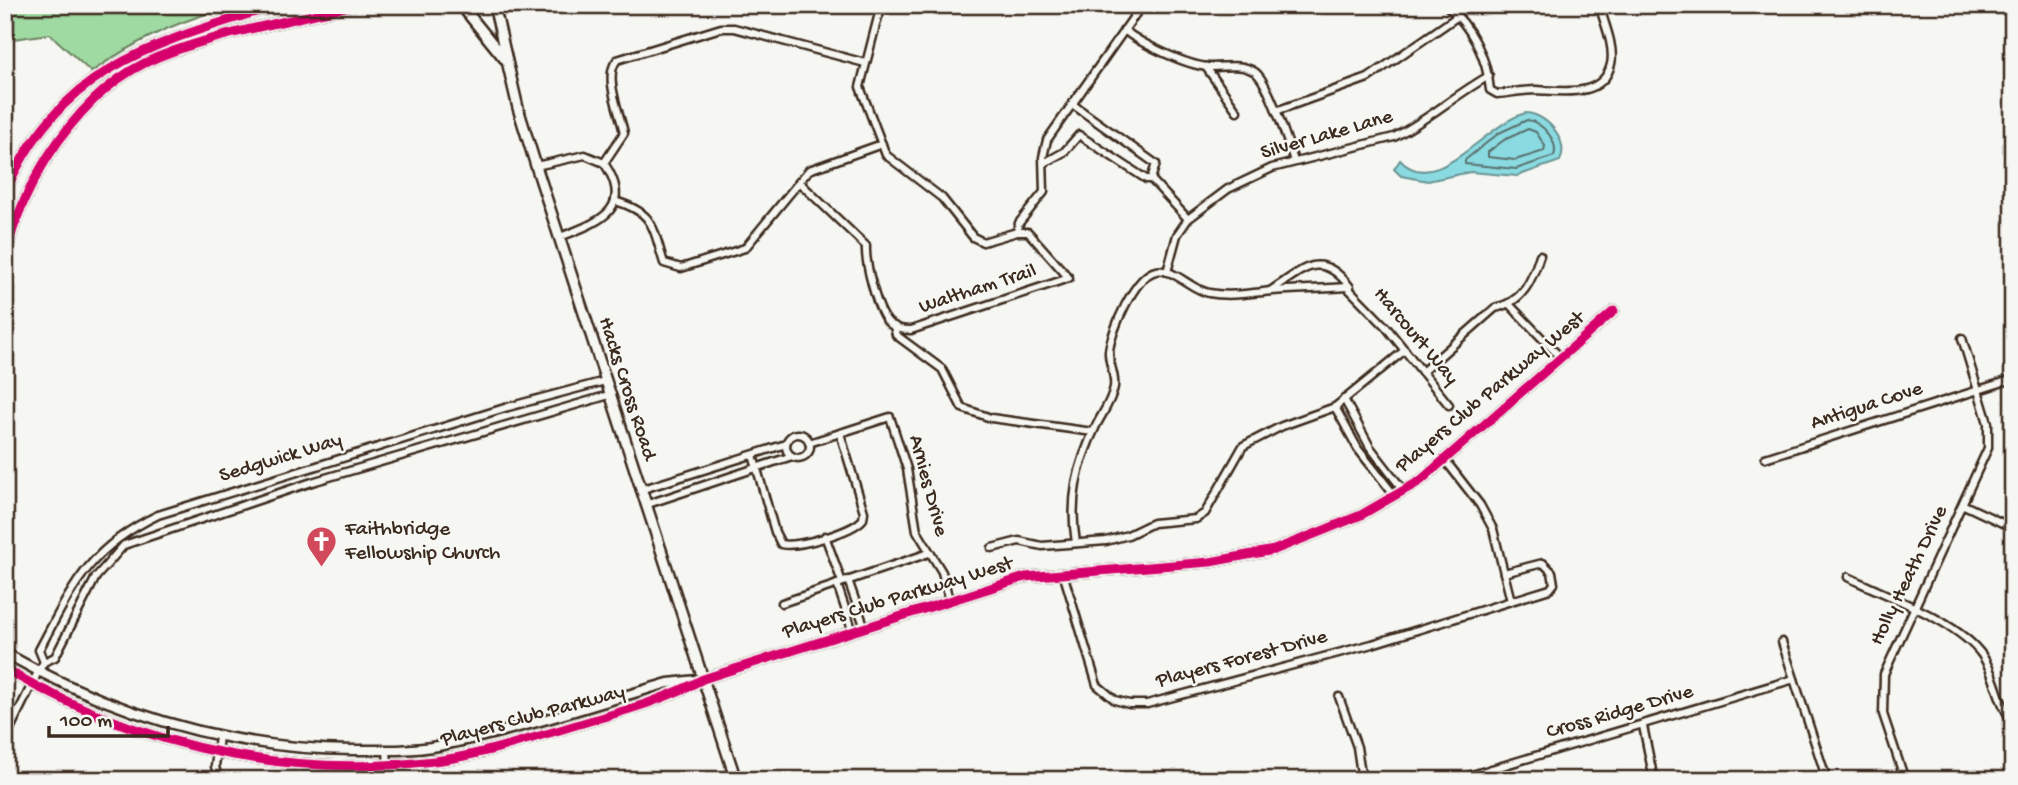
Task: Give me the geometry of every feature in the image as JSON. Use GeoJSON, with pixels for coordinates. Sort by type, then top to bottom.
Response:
{"type":"FeatureCollection","features":[{"type":"Feature","properties":{"kind":"main road"},"geometry":{"type":"LineString","coordinates":[[461,5],[506,60]]}},
{"type":"Feature","properties":{"kind":"main road","name":"Hacks Cross Road"},"geometry":{"type":"LineString","coordinates":[[494,5],[506,60],[536,166],[736,780]]}},
{"type":"Feature","properties":{"kind":"street"},"geometry":{"type":"LineString","coordinates":[[5,193],[38,134],[80,87],[148,48],[187,32],[278,5]]}},
{"type":"Feature","properties":{"kind":"street"},"geometry":{"type":"LineString","coordinates":[[5,258],[28,189],[65,132],[108,89],[155,58],[353,5]]}},
{"type":"Feature","properties":{"kind":"street"},"geometry":{"type":"LineString","coordinates":[[882,6],[860,87],[886,155],[942,198],[972,237],[983,242],[1017,232],[1019,223],[1044,192],[1047,141],[1142,5]]}},
{"type":"Feature","properties":{"kind":"street"},"geometry":{"type":"LineString","coordinates":[[1446,5],[1458,16],[1476,44],[1489,76],[1490,90],[1497,94],[1535,90],[1574,91],[1595,85],[1611,64],[1611,48],[1599,5]]}},
{"type":"Feature","properties":{"kind":"street"},"geometry":{"type":"LineString","coordinates":[[1276,111],[1368,78],[1458,16]]}},
{"type":"Feature","properties":{"kind":"street"},"geometry":{"type":"LineString","coordinates":[[604,163],[624,133],[611,77],[611,67],[617,60],[721,27],[734,28],[865,63]]}},
{"type":"Feature","properties":{"kind":"street"},"geometry":{"type":"LineString","coordinates":[[1124,30],[1138,42],[1206,67],[1239,65],[1257,73],[1276,111],[1294,161]]}},
{"type":"Feature","properties":{"kind":"street"},"geometry":{"type":"LineString","coordinates":[[1206,67],[1237,111]]}},
{"type":"Feature","properties":{"kind":"street","name":"Silver Lake Lane"},"geometry":{"type":"LineString","coordinates":[[1167,272],[1177,235],[1188,219],[1228,189],[1294,161],[1318,158],[1394,136],[1413,127],[1489,76]]}},
{"type":"Feature","properties":{"kind":"street"},"geometry":{"type":"LineString","coordinates":[[1072,104],[1156,164],[1151,179]]}},
{"type":"Feature","properties":{"kind":"street"},"geometry":{"type":"LineString","coordinates":[[1044,163],[1064,152],[1079,135],[1146,179],[1151,179],[1188,219]]}},
{"type":"Feature","properties":{"kind":"street"},"geometry":{"type":"LineString","coordinates":[[615,201],[639,208],[647,215],[664,263],[681,268],[745,248],[809,170],[882,144]]}},
{"type":"Feature","properties":{"kind":"street"},"geometry":{"type":"LineString","coordinates":[[536,166],[585,155],[604,163],[614,182],[615,201],[605,217],[560,237]]}},
{"type":"Feature","properties":{"kind":"street"},"geometry":{"type":"LineString","coordinates":[[799,182],[866,246],[865,259],[883,317],[896,327],[896,335],[942,369],[962,408],[991,418],[1093,432]]}},
{"type":"Feature","properties":{"kind":"street"},"geometry":{"type":"LineString","coordinates":[[5,212],[17,216]]}},
{"type":"Feature","properties":{"kind":"street","name":"Waltham Trail"},"geometry":{"type":"LineString","coordinates":[[896,327],[911,330],[1069,278],[1028,232],[1017,232]]}},
{"type":"Feature","properties":{"kind":"street"},"geometry":{"type":"LineString","coordinates":[[1422,372],[1495,308],[1510,305],[1528,286],[1540,256]]}},
{"type":"Feature","properties":{"kind":"street","name":"Harcourt Way"},"geometry":{"type":"LineString","coordinates":[[1269,292],[1316,264],[1327,266],[1339,273],[1449,405]]}},
{"type":"Feature","properties":{"kind":"street"},"geometry":{"type":"LineString","coordinates":[[1076,543],[1072,522],[1073,491],[1078,466],[1114,390],[1109,348],[1133,291],[1147,275],[1156,271],[1167,272]]}},
{"type":"Feature","properties":{"kind":"street","name":"Harcourt Way"},"geometry":{"type":"LineString","coordinates":[[1167,272],[1209,293],[1347,287],[1354,292]]}},
{"type":"Feature","properties":{"kind":"street"},"geometry":{"type":"LineString","coordinates":[[1510,305],[1560,357]]}},
{"type":"Feature","properties":{"kind":"street","name":"Players Club Parkway West"},"geometry":{"type":"LineString","coordinates":[[703,679],[1025,577],[1167,567],[1274,550],[1361,515],[1404,491],[1446,460],[1614,311]]}},
{"type":"Feature","properties":{"kind":"street","name":"Holly Heath Drive"},"geometry":{"type":"LineString","coordinates":[[1905,780],[1886,724],[1882,694],[1887,664],[1964,505],[1988,448],[1988,424],[1962,338]]}},
{"type":"Feature","properties":{"kind":"street"},"geometry":{"type":"LineString","coordinates":[[992,548],[1020,541],[1042,546],[1076,543],[1128,535],[1167,520],[1196,519],[1205,513],[1242,446],[1282,426],[1335,407],[1405,351]]}},
{"type":"Feature","properties":{"kind":"street","name":"Antigua Cove"},"geometry":{"type":"LineString","coordinates":[[1765,458],[2013,379]]}},
{"type":"Feature","properties":{"kind":"street","name":"Sedgwick Way"},"geometry":{"type":"LineString","coordinates":[[44,662],[39,650],[88,565],[126,530],[158,515],[605,381]]}},
{"type":"Feature","properties":{"kind":"street","name":"Sedgwick Way"},"geometry":{"type":"LineString","coordinates":[[5,739],[38,672],[44,662],[55,657],[96,577],[124,545],[312,482],[610,395]]}},
{"type":"Feature","properties":{"kind":"street"},"geometry":{"type":"LineString","coordinates":[[1344,399],[1374,452],[1404,491]]}},
{"type":"Feature","properties":{"kind":"street"},"geometry":{"type":"LineString","coordinates":[[1335,407],[1365,459],[1395,496]]}},
{"type":"Feature","properties":{"kind":"street","name":"Arnies Drive"},"geometry":{"type":"LineString","coordinates":[[840,433],[890,417],[907,469],[917,531],[945,578],[950,600]]}},
{"type":"Feature","properties":{"kind":"street"},"geometry":{"type":"LineString","coordinates":[[753,455],[781,544],[791,546],[825,536],[863,519],[864,512],[840,433],[809,443]]}},
{"type":"Feature","properties":{"kind":"street"},"geometry":{"type":"LineString","coordinates":[[1352,439],[1362,433]]}},
{"type":"Feature","properties":{"kind":"street"},"geometry":{"type":"LineString","coordinates":[[640,490],[786,444],[795,434],[804,436],[809,443]]}},
{"type":"Feature","properties":{"kind":"street"},"geometry":{"type":"LineString","coordinates":[[645,505],[792,456],[804,456],[809,443]]}},
{"type":"Feature","properties":{"kind":"street"},"geometry":{"type":"LineString","coordinates":[[786,444],[792,456]]}},
{"type":"Feature","properties":{"kind":"street"},"geometry":{"type":"LineString","coordinates":[[1365,459],[1374,452]]}},
{"type":"Feature","properties":{"kind":"street"},"geometry":{"type":"LineString","coordinates":[[1446,460],[1480,505],[1493,529],[1511,601]]}},
{"type":"Feature","properties":{"kind":"street"},"geometry":{"type":"LineString","coordinates":[[722,465],[726,478]]}},
{"type":"Feature","properties":{"kind":"street"},"geometry":{"type":"LineString","coordinates":[[676,479],[680,493]]}},
{"type":"Feature","properties":{"kind":"street"},"geometry":{"type":"LineString","coordinates":[[1964,505],[2013,528]]}},
{"type":"Feature","properties":{"kind":"street"},"geometry":{"type":"LineString","coordinates":[[825,536],[842,582],[843,601],[853,632]]}},
{"type":"Feature","properties":{"kind":"street"},"geometry":{"type":"LineString","coordinates":[[782,603],[929,553]]}},
{"type":"Feature","properties":{"kind":"street","name":"Players Forest Drive"},"geometry":{"type":"LineString","coordinates":[[1063,573],[1097,685],[1115,699],[1129,704],[1146,704],[1372,644],[1550,589],[1554,584],[1552,572],[1543,563],[1504,573]]}},
{"type":"Feature","properties":{"kind":"street"},"geometry":{"type":"LineString","coordinates":[[1848,577],[1958,632],[1976,647],[1987,664],[1997,697],[2013,722]]}},
{"type":"Feature","properties":{"kind":"street"},"geometry":{"type":"LineString","coordinates":[[842,582],[854,597],[864,628]]}},
{"type":"Feature","properties":{"kind":"street"},"geometry":{"type":"LineString","coordinates":[[843,601],[854,597]]}},
{"type":"Feature","properties":{"kind":"street"},"geometry":{"type":"LineString","coordinates":[[1782,642],[1828,780]]}},
{"type":"Feature","properties":{"kind":"street","name":"Players Club Parkway"},"geometry":{"type":"LineString","coordinates":[[5,653],[101,702],[169,726],[219,737],[301,749],[387,750],[449,743],[502,731],[668,683],[703,679]]}},
{"type":"Feature","properties":{"kind":"street","name":"Players Club Parkway"},"geometry":{"type":"LineString","coordinates":[[5,670],[96,716],[216,754],[302,764],[388,765],[437,761],[506,745],[671,697],[703,679]]}},
{"type":"Feature","properties":{"kind":"street","name":"Cross Ridge Drive"},"geometry":{"type":"LineString","coordinates":[[1455,780],[1794,679]]}},
{"type":"Feature","properties":{"kind":"street"},"geometry":{"type":"LineString","coordinates":[[1339,697],[1357,747],[1362,780]]}},
{"type":"Feature","properties":{"kind":"street"},"geometry":{"type":"LineString","coordinates":[[1643,726],[1654,780]]}},
{"type":"Feature","properties":{"kind":"street"},"geometry":{"type":"LineString","coordinates":[[218,780],[216,754],[219,737]]}},
{"type":"Feature","properties":{"kind":"street"},"geometry":{"type":"LineString","coordinates":[[387,750],[389,780]]}},
{"type":"Feature","properties":{"kind":"street"},"geometry":{"type":"LineString","coordinates":[[1492,769],[1496,780]]}},
{"type":"Feature","properties":{"kind":"green space"},"geometry":{"type":"Polygon","coordinates":[[[5,5],[235,5],[160,32],[126,49],[91,72],[50,34],[5,40],[5,5]]]}},
{"type":"Feature","properties":{"kind":"water"},"geometry":{"type":"Polygon","coordinates":[[[1526,113],[1542,118],[1555,130],[1562,145],[1560,161],[1517,176],[1470,172],[1428,181],[1401,176],[1394,169],[1400,160],[1414,170],[1429,170],[1445,165],[1511,119],[1526,113]]]}},
{"type":"Feature","properties":{"kind":"cycle path"},"geometry":{"type":"LineString","coordinates":[[5,193],[28,150],[54,115],[84,87],[117,65],[153,47],[278,5]]}},
{"type":"Feature","properties":{"kind":"cycle path"},"geometry":{"type":"LineString","coordinates":[[5,258],[25,198],[59,140],[80,114],[130,71],[181,48],[353,5]]}},
{"type":"Feature","properties":{"kind":"cycle path"},"geometry":{"type":"LineString","coordinates":[[5,669],[55,696],[107,718],[159,737],[212,751],[321,765],[377,765],[467,756],[635,707],[703,679],[1025,577],[1210,562],[1274,550],[1361,515],[1420,481],[1614,311]]}},
{"type":"Feature","properties":{"kind":"place","name":"Faithbridge Fellowship Church"},"geometry":{"type":"Point","coordinates":[322,569]}}]}
